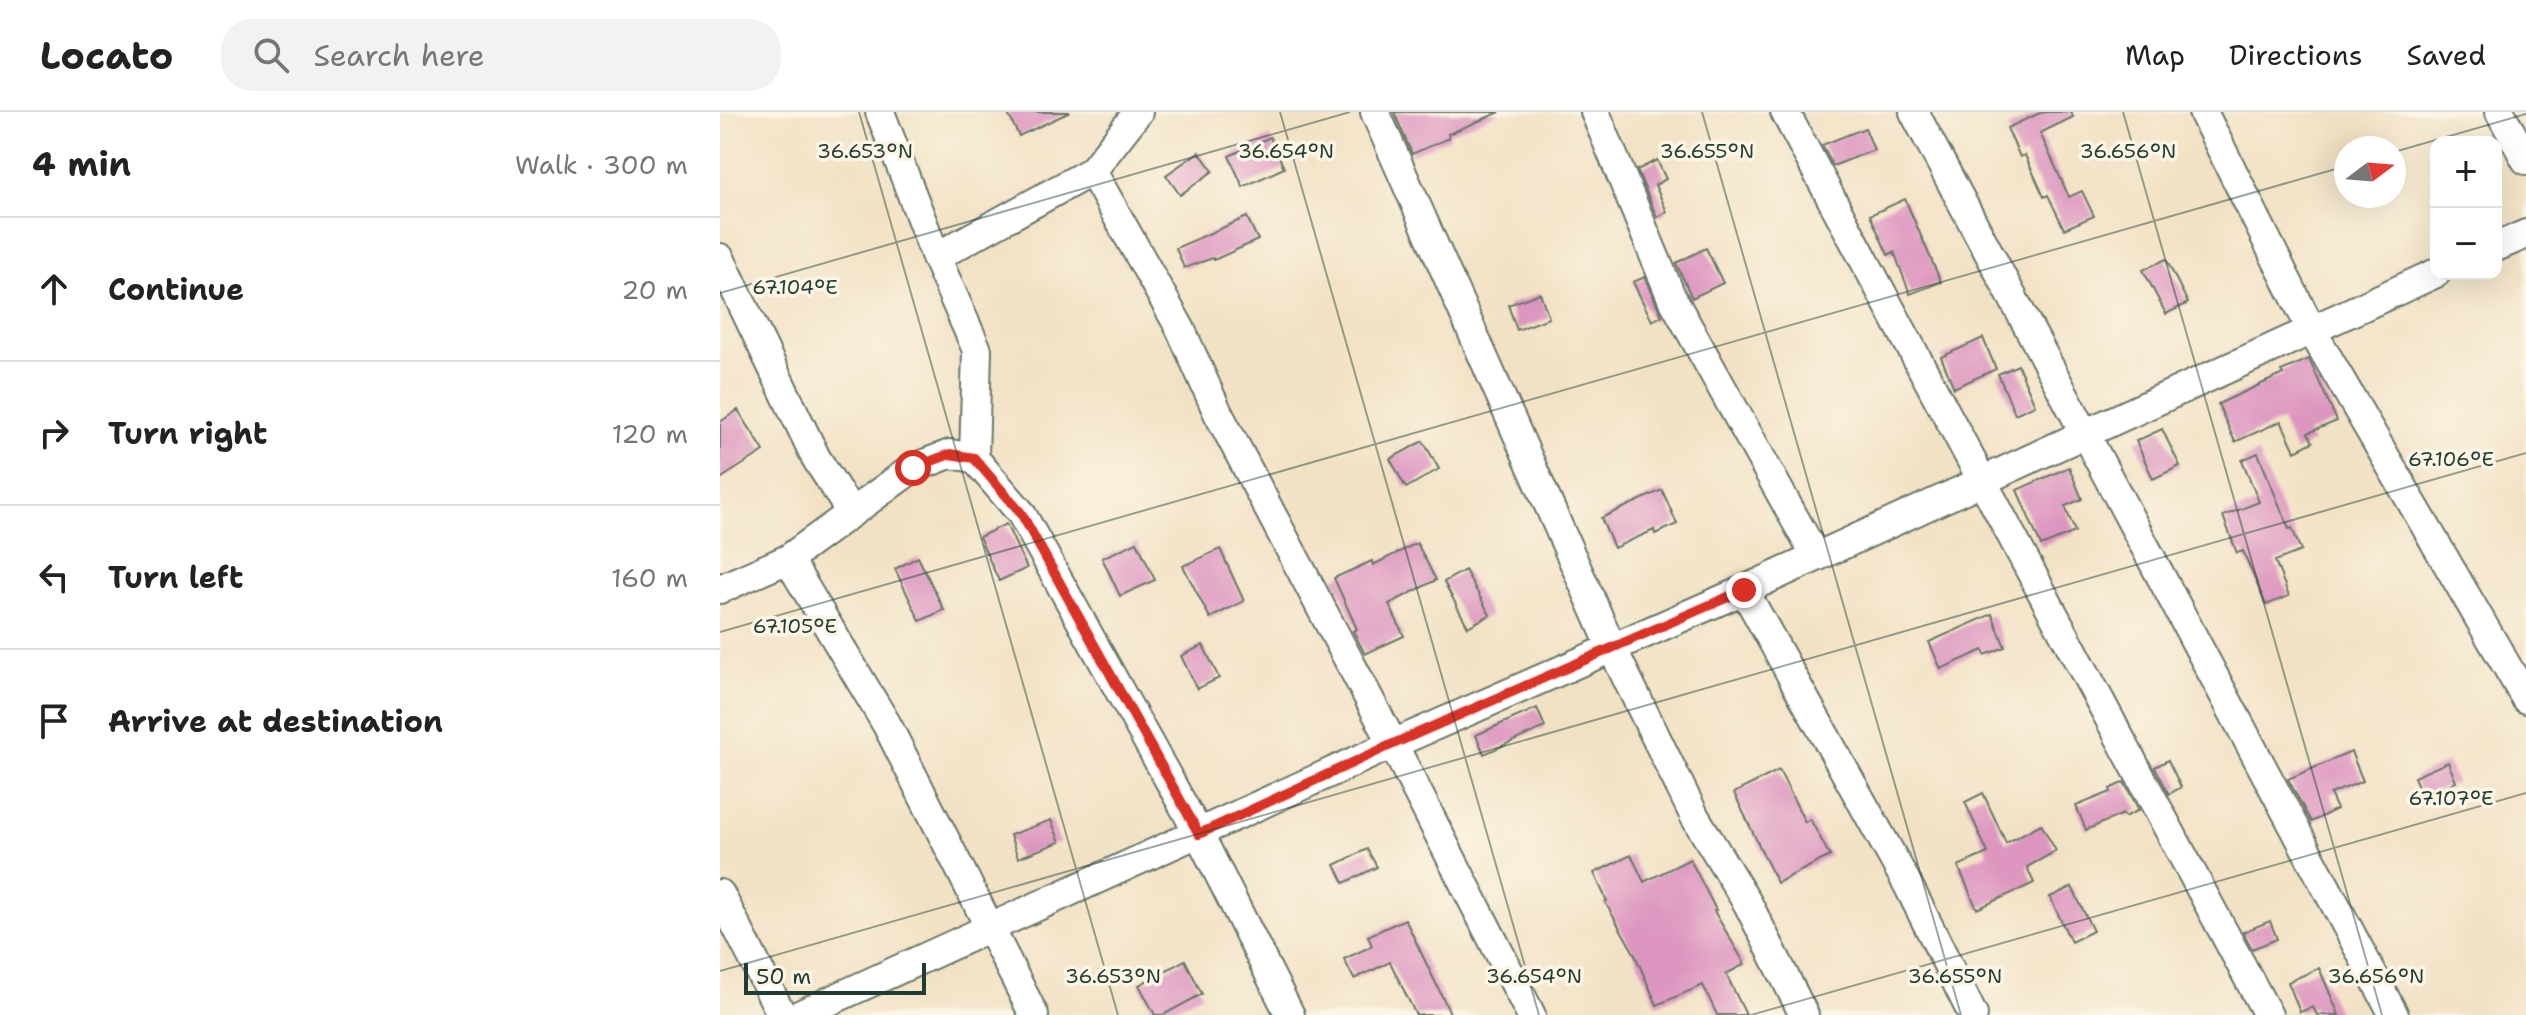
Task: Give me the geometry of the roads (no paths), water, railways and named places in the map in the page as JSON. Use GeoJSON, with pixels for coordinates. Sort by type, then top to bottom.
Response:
{"type":"FeatureCollection","features":[{"type":"Feature","properties":{"kind":"street"},"geometry":{"type":"LineString","coordinates":[[880,112],[936,257],[977,350],[974,458]]}},
{"type":"Feature","properties":{"kind":"street"},"geometry":{"type":"LineString","coordinates":[[936,257],[1092,171],[1138,112]]}},
{"type":"Feature","properties":{"kind":"street"},"geometry":{"type":"LineString","coordinates":[[1375,112],[1612,648],[1695,817],[1748,904],[1804,1015]]}},
{"type":"Feature","properties":{"kind":"street"},"geometry":{"type":"LineString","coordinates":[[1595,112],[1671,296],[1816,557]]}},
{"type":"Feature","properties":{"kind":"street"},"geometry":{"type":"LineString","coordinates":[[1785,112],[2268,1015]]}},
{"type":"Feature","properties":{"kind":"street"},"geometry":{"type":"LineString","coordinates":[[1914,112],[2394,1015]]}},
{"type":"Feature","properties":{"kind":"street"},"geometry":{"type":"LineString","coordinates":[[2203,112],[2311,329],[2526,699]]}},
{"type":"Feature","properties":{"kind":"street"},"geometry":{"type":"LineString","coordinates":[[2500,112],[2526,160]]}},
{"type":"Feature","properties":{"kind":"street"},"geometry":{"type":"LineString","coordinates":[[1092,171],[1180,328],[1218,413],[1393,744],[1531,1015]]}},
{"type":"Feature","properties":{"kind":"street"},"geometry":{"type":"LineString","coordinates":[[2502,244],[2526,234]]}},
{"type":"Feature","properties":{"kind":"street"},"geometry":{"type":"LineString","coordinates":[[720,258],[816,458],[850,511]]}},
{"type":"Feature","properties":{"kind":"street"},"geometry":{"type":"LineString","coordinates":[[799,1015],[1393,744],[1744,590],[2430,276]]}},
{"type":"Feature","properties":{"kind":"street"},"geometry":{"type":"LineString","coordinates":[[720,589],[788,559],[913,468],[950,454],[974,458],[1021,513],[1199,834],[1290,1015]]}},
{"type":"Feature","properties":{"kind":"street"},"geometry":{"type":"LineString","coordinates":[[788,559],[887,725],[1034,1015]]}},
{"type":"Feature","properties":{"kind":"street"},"geometry":{"type":"LineString","coordinates":[[1744,590],[1908,885],[1973,1015]]}},
{"type":"Feature","properties":{"kind":"street"},"geometry":{"type":"LineString","coordinates":[[720,894],[782,1015]]}}]}
